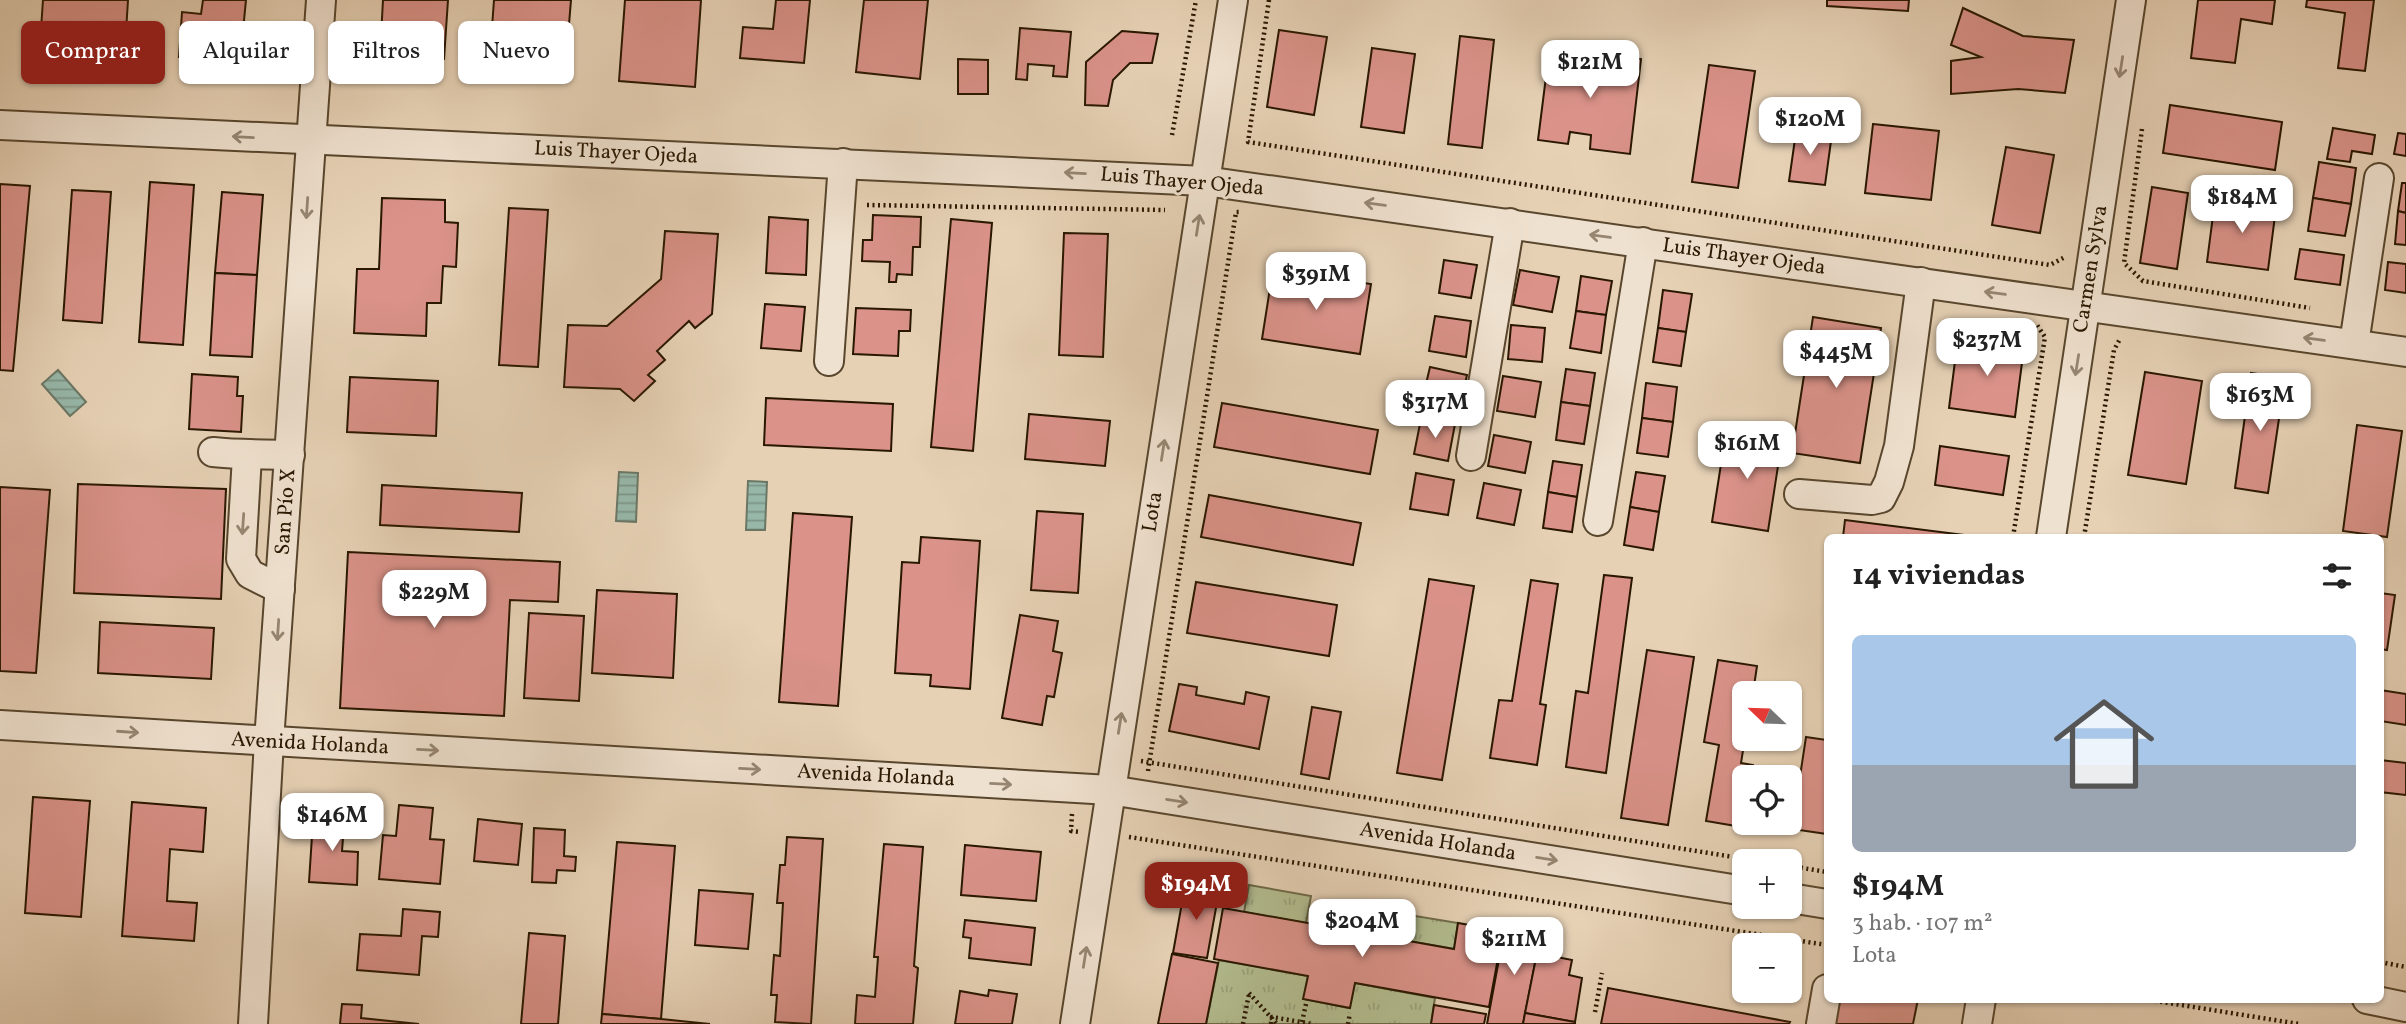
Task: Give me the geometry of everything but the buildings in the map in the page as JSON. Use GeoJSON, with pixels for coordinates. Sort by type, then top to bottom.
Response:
{"type":"FeatureCollection","features":[{"type":"Feature","properties":{"kind":"street","name":"San Pío X"},"geometry":{"type":"LineString","coordinates":[[253,1024],[321,0]]}},
{"type":"Feature","properties":{"kind":"street","name":"Lota"},"geometry":{"type":"LineString","coordinates":[[1075,1024],[1233,0]]}},
{"type":"Feature","properties":{"kind":"street","name":"Carmen Sylva"},"geometry":{"type":"LineString","coordinates":[[2051,534],[2131,0]]}},
{"type":"Feature","properties":{"kind":"street","name":"Luis Thayer Ojeda"},"geometry":{"type":"LineString","coordinates":[[0,125],[1205,181],[2406,352]]}},
{"type":"Feature","properties":{"kind":"street"},"geometry":{"type":"LineString","coordinates":[[829,361],[843,163]]}},
{"type":"Feature","properties":{"kind":"street"},"geometry":{"type":"LineString","coordinates":[[2354,344],[2379,178]]}},
{"type":"Feature","properties":{"kind":"street"},"geometry":{"type":"LineString","coordinates":[[1471,456],[1510,223]]}},
{"type":"Feature","properties":{"kind":"street"},"geometry":{"type":"LineString","coordinates":[[1598,521],[1643,242]]}},
{"type":"Feature","properties":{"kind":"street"},"geometry":{"type":"LineString","coordinates":[[1799,494],[1872,500],[1881,498],[1889,482],[1899,446],[1921,282]]}},
{"type":"Feature","properties":{"kind":"street"},"geometry":{"type":"LineString","coordinates":[[214,452],[247,456],[290,455]]}},
{"type":"Feature","properties":{"kind":"street"},"geometry":{"type":"LineString","coordinates":[[247,456],[241,559],[250,574],[281,589]]}},
{"type":"Feature","properties":{"kind":"street","name":"Avenida Holanda"},"geometry":{"type":"LineString","coordinates":[[0,725],[1110,790],[1732,889]]}},
{"type":"Feature","properties":{"kind":"street"},"geometry":{"type":"LineString","coordinates":[[1802,900],[1824,904]]}},
{"type":"Feature","properties":{"kind":"street"},"geometry":{"type":"LineString","coordinates":[[2384,1002],[2406,1007]]}},
{"type":"Feature","properties":{"kind":"street"},"geometry":{"type":"LineString","coordinates":[[1821,1024],[1825,1003]]}},
{"type":"Feature","properties":{"kind":"street"},"geometry":{"type":"LineString","coordinates":[[1977,1024],[1980,1003]]}},
{"type":"Feature","properties":{"kind":"path"},"geometry":{"type":"LineString","coordinates":[[1172,135],[1196,0]]}},
{"type":"Feature","properties":{"kind":"path"},"geometry":{"type":"LineString","coordinates":[[1269,0],[1248,142],[2050,265],[2067,256]]}},
{"type":"Feature","properties":{"kind":"path"},"geometry":{"type":"LineString","coordinates":[[854,205],[1165,210]]}},
{"type":"Feature","properties":{"kind":"path"},"geometry":{"type":"LineString","coordinates":[[1236,212],[1151,762],[1732,857]]}},
{"type":"Feature","properties":{"kind":"path"},"geometry":{"type":"LineString","coordinates":[[2124,263],[2143,281],[2312,309]]}},
{"type":"Feature","properties":{"kind":"path"},"geometry":{"type":"LineString","coordinates":[[2013,534],[2046,337]]}},
{"type":"Feature","properties":{"kind":"path"},"geometry":{"type":"LineString","coordinates":[[2084,534],[2114,350]]}},
{"type":"Feature","properties":{"kind":"path"},"geometry":{"type":"LineString","coordinates":[[1132,837],[1824,945]]}},
{"type":"Feature","properties":{"kind":"path"},"geometry":{"type":"LineString","coordinates":[[1802,868],[1824,872]]}},
{"type":"Feature","properties":{"kind":"path"},"geometry":{"type":"LineString","coordinates":[[2384,963],[2406,967]]}},
{"type":"Feature","properties":{"kind":"path"},"geometry":{"type":"LineString","coordinates":[[1595,1012],[1602,973]]}},
{"type":"Feature","properties":{"kind":"path"},"geometry":{"type":"LineString","coordinates":[[1243,1024],[1249,993],[1277,1024]]}},
{"type":"Feature","properties":{"kind":"path"},"geometry":{"type":"LineString","coordinates":[[2169,1003],[2299,1024]]}},
{"type":"Feature","properties":{"kind":"path"},"geometry":{"type":"LineString","coordinates":[[1302,1022],[1306,1004]]}},
{"type":"Feature","properties":{"kind":"path"},"geometry":{"type":"LineString","coordinates":[[1348,1024],[1350,1013]]}},
{"type":"Feature","properties":{"kind":"path"},"geometry":{"type":"LineString","coordinates":[[1272,1017],[1312,1024]]}},
{"type":"Feature","properties":{"kind":"path"},"geometry":{"type":"LineString","coordinates":[[1270,1024],[1272,1017]]}},
{"type":"Feature","properties":{"kind":"green space"},"geometry":{"type":"Polygon","coordinates":[[[1249,885],[1311,896],[1306,923],[1244,912],[1249,885]]]}},
{"type":"Feature","properties":{"kind":"green space"},"geometry":{"type":"Polygon","coordinates":[[[1397,913],[1458,923],[1454,949],[1392,938],[1397,913]]]}},
{"type":"Feature","properties":{"kind":"green space"},"geometry":{"type":"Polygon","coordinates":[[[1219,960],[1308,976],[1304,999],[1349,1008],[1355,983],[1435,998],[1431,1024],[1206,1024],[1219,960]]]}},
{"type":"Feature","properties":{"kind":"shaded area"},"geometry":{"type":"Polygon","coordinates":[[[58,370],[86,402],[70,416],[42,384],[58,370]]]}},
{"type":"Feature","properties":{"kind":"shaded area"},"geometry":{"type":"Polygon","coordinates":[[[619,472],[638,473],[636,522],[616,521],[619,472]]]}},
{"type":"Feature","properties":{"kind":"shaded area"},"geometry":{"type":"Polygon","coordinates":[[[748,481],[767,482],[765,530],[746,530],[748,481]]]}}]}
